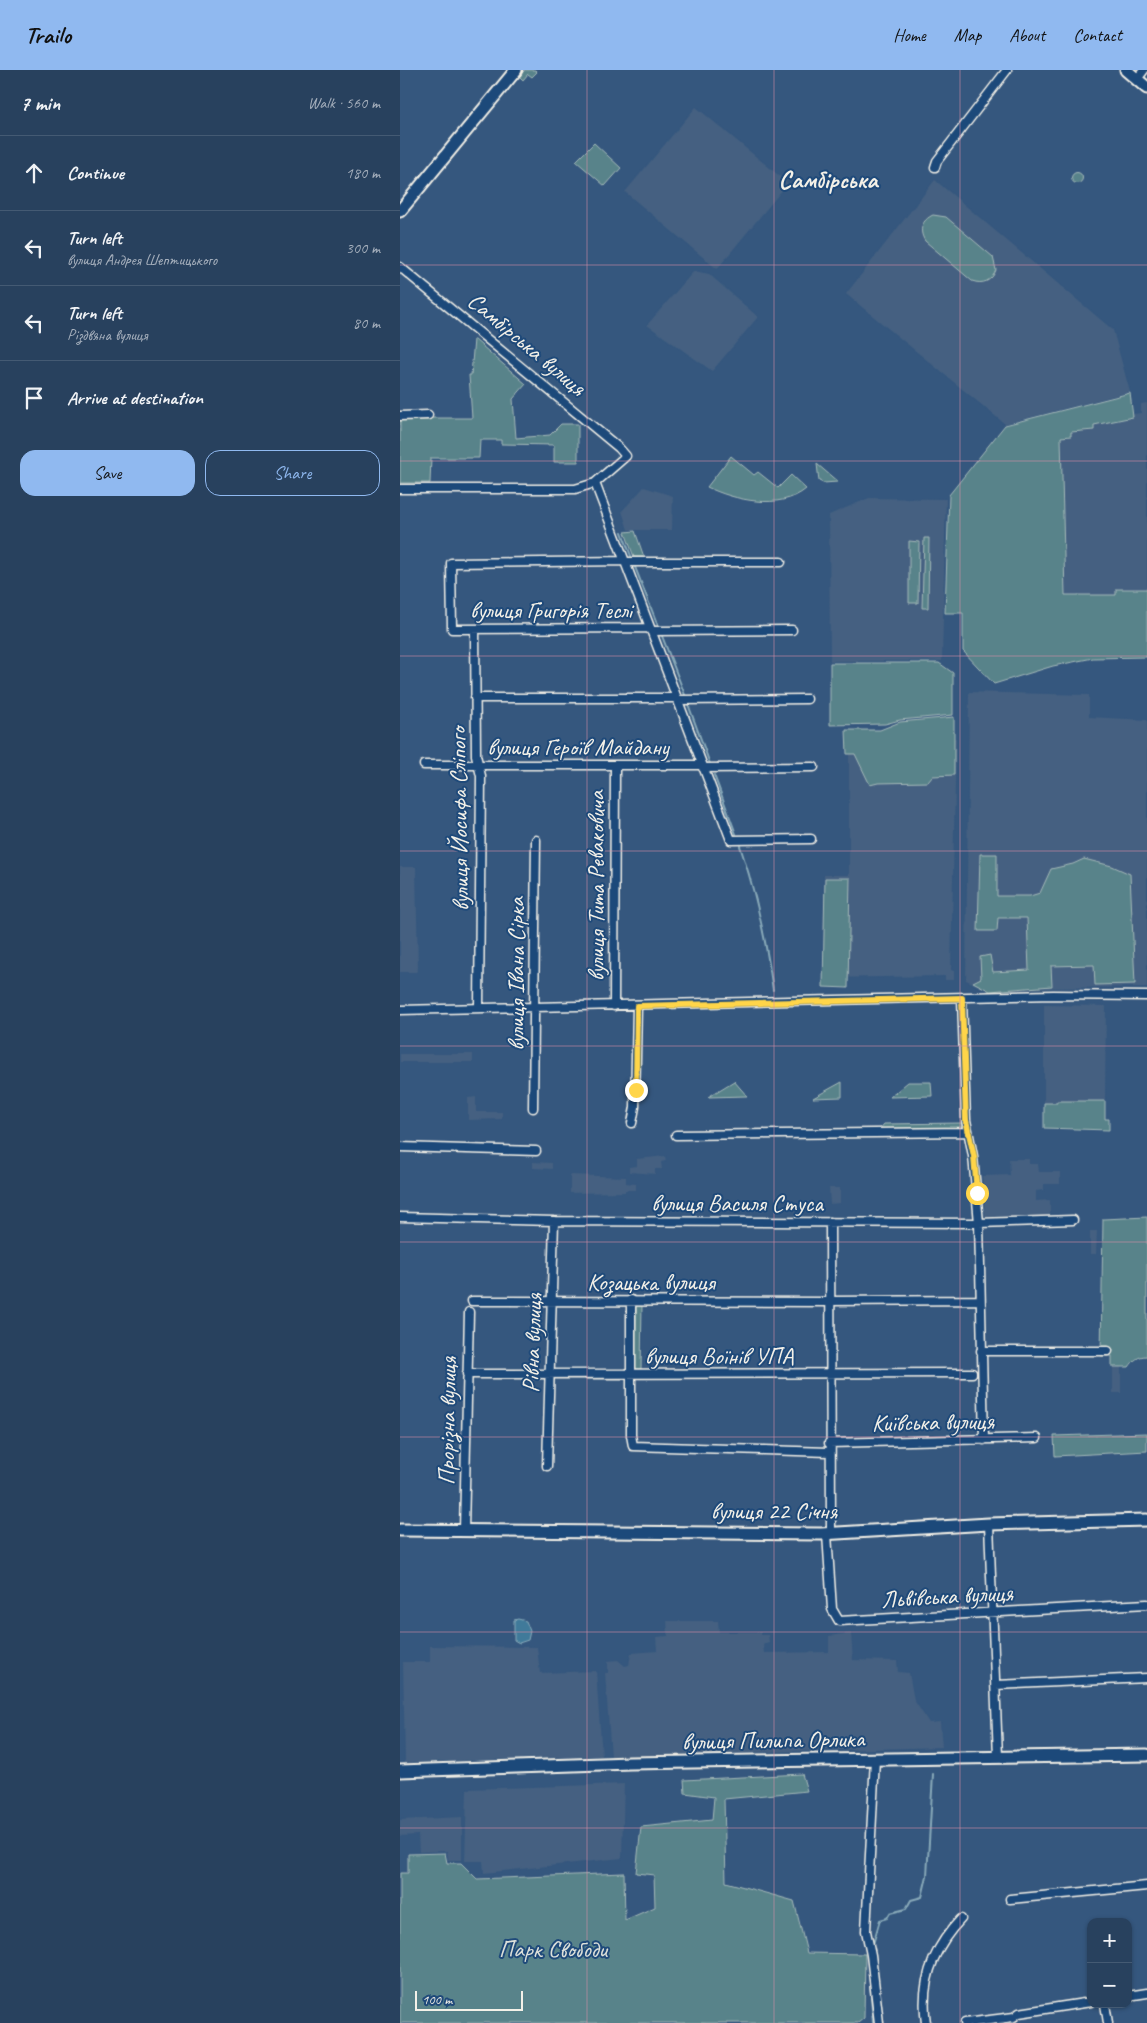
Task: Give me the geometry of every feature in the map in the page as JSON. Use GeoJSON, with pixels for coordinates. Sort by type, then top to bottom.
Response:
{"type":"FeatureCollection","features":[{"type":"Feature","properties":{"kind":"main road"},"geometry":{"type":"LineString","coordinates":[[400,211],[516,70]]}},
{"type":"Feature","properties":{"kind":"main road"},"geometry":{"type":"LineString","coordinates":[[1126,70],[1140,74],[1147,88]]}},
{"type":"Feature","properties":{"kind":"main road","name":"вулиця 22 Січня"},"geometry":{"type":"LineString","coordinates":[[400,1530],[829,1534],[989,1524],[1147,1520]]}},
{"type":"Feature","properties":{"kind":"main road","name":"вулиця Пилипа Орлика"},"geometry":{"type":"LineString","coordinates":[[400,1771],[630,1763],[1147,1755]]}},
{"type":"Feature","properties":{"kind":"street"},"geometry":{"type":"LineString","coordinates":[[935,167],[937,161],[1007,70]]}},
{"type":"Feature","properties":{"kind":"street","name":"Самбірська вулиця"},"geometry":{"type":"LineString","coordinates":[[400,267],[619,448],[626,456],[595,484]]}},
{"type":"Feature","properties":{"kind":"street"},"geometry":{"type":"LineString","coordinates":[[400,416],[428,415]]}},
{"type":"Feature","properties":{"kind":"street"},"geometry":{"type":"LineString","coordinates":[[400,489],[560,490],[575,489],[595,484],[731,840],[811,839]]}},
{"type":"Feature","properties":{"kind":"street"},"geometry":{"type":"LineString","coordinates":[[625,562],[781,562]]}},
{"type":"Feature","properties":{"kind":"street","name":"вулиця Григорія Теслі"},"geometry":{"type":"LineString","coordinates":[[625,562],[450,563],[452,629],[792,630]]}},
{"type":"Feature","properties":{"kind":"street","name":"вулиця Йосифа Сліпого"},"geometry":{"type":"LineString","coordinates":[[475,629],[476,755],[481,776],[480,1008]]}},
{"type":"Feature","properties":{"kind":"street"},"geometry":{"type":"LineString","coordinates":[[475,698],[807,699]]}},
{"type":"Feature","properties":{"kind":"street","name":"вулиця Героїв Майдану"},"geometry":{"type":"LineString","coordinates":[[424,765],[814,768]]}},
{"type":"Feature","properties":{"kind":"street","name":"вулиця Тита Реваковича"},"geometry":{"type":"LineString","coordinates":[[614,1006],[615,766]]}},
{"type":"Feature","properties":{"kind":"street","name":"вулиця Івана Сірка"},"geometry":{"type":"LineString","coordinates":[[533,1108],[536,840]]}},
{"type":"Feature","properties":{"kind":"street"},"geometry":{"type":"LineString","coordinates":[[400,1010],[1053,995],[1147,996]]}},
{"type":"Feature","properties":{"kind":"street"},"geometry":{"type":"LineString","coordinates":[[962,998],[968,1132],[974,1156],[979,1222],[984,1440]]}},
{"type":"Feature","properties":{"kind":"street"},"geometry":{"type":"LineString","coordinates":[[632,1123],[635,1107],[637,1006]]}},
{"type":"Feature","properties":{"kind":"street"},"geometry":{"type":"LineString","coordinates":[[676,1135],[968,1132]]}},
{"type":"Feature","properties":{"kind":"street"},"geometry":{"type":"LineString","coordinates":[[400,1147],[536,1151]]}},
{"type":"Feature","properties":{"kind":"street","name":"вулиця Василя Стуса"},"geometry":{"type":"LineString","coordinates":[[400,1218],[554,1221],[830,1222],[1073,1220]]}},
{"type":"Feature","properties":{"kind":"street","name":"Рівна вулиця"},"geometry":{"type":"LineString","coordinates":[[547,1466],[554,1221]]}},
{"type":"Feature","properties":{"kind":"street"},"geometry":{"type":"LineString","coordinates":[[829,1534],[830,1222]]}},
{"type":"Feature","properties":{"kind":"street"},"geometry":{"type":"LineString","coordinates":[[631,1300],[633,1446],[829,1452]]}},
{"type":"Feature","properties":{"kind":"street","name":"Козацька вулиця"},"geometry":{"type":"LineString","coordinates":[[472,1301],[980,1300]]}},
{"type":"Feature","properties":{"kind":"street","name":"Прорізна вулиця"},"geometry":{"type":"LineString","coordinates":[[464,1530],[469,1312]]}},
{"type":"Feature","properties":{"kind":"street"},"geometry":{"type":"LineString","coordinates":[[981,1351],[1108,1351]]}},
{"type":"Feature","properties":{"kind":"street","name":"вулиця Воїнів УПА"},"geometry":{"type":"LineString","coordinates":[[467,1374],[972,1373]]}},
{"type":"Feature","properties":{"kind":"street","name":"Київська вулиця"},"geometry":{"type":"LineString","coordinates":[[829,1443],[1037,1438]]}},
{"type":"Feature","properties":{"kind":"street"},"geometry":{"type":"LineString","coordinates":[[989,1524],[998,1757]]}},
{"type":"Feature","properties":{"kind":"street","name":"Львівська вулиця"},"geometry":{"type":"LineString","coordinates":[[829,1534],[832,1609],[839,1621],[1147,1604]]}},
{"type":"Feature","properties":{"kind":"street"},"geometry":{"type":"LineString","coordinates":[[996,1685],[1147,1678]]}},
{"type":"Feature","properties":{"kind":"street"},"geometry":{"type":"LineString","coordinates":[[875,1759],[866,1931],[871,1955],[879,2023]]}},
{"type":"Feature","properties":{"kind":"street"},"geometry":{"type":"LineString","coordinates":[[1010,1899],[1147,1886]]}},
{"type":"Feature","properties":{"kind":"street"},"geometry":{"type":"LineString","coordinates":[[926,2023],[925,1992],[930,1966],[942,1941],[961,1919]]}},
{"type":"Feature","properties":{"kind":"street"},"geometry":{"type":"LineString","coordinates":[[1132,1995],[1147,1993]]}},
{"type":"Feature","properties":{"kind":"street"},"geometry":{"type":"LineString","coordinates":[[965,2023],[1015,2020],[1019,2013],[1087,2003]]}},
{"type":"Feature","properties":{"kind":"street"},"geometry":{"type":"LineString","coordinates":[[1106,2008],[1108,2023]]}},
{"type":"Feature","properties":{"kind":"shaded area"},"geometry":{"type":"Polygon","coordinates":[[[696,107],[788,183],[717,269],[625,192],[696,107]]]}},
{"type":"Feature","properties":{"kind":"shaded area"},"geometry":{"type":"Polygon","coordinates":[[[935,180],[1113,330],[1130,392],[1005,424],[846,294],[935,180]]]}},
{"type":"Feature","properties":{"kind":"shaded area"},"geometry":{"type":"Polygon","coordinates":[[[694,271],[709,274],[758,317],[712,371],[647,325],[694,271]]]}},
{"type":"Feature","properties":{"kind":"shaded area"},"geometry":{"type":"Polygon","coordinates":[[[1147,403],[1147,589],[1116,589],[1116,595],[1065,596],[1061,437],[1071,436],[1071,432],[1094,430],[1094,425],[1133,417],[1133,414],[1141,413],[1141,404],[1147,403]]]}},
{"type":"Feature","properties":{"kind":"shaded area"},"geometry":{"type":"Polygon","coordinates":[[[644,487],[673,496],[672,530],[628,530],[622,511],[644,487]]]}},
{"type":"Feature","properties":{"kind":"shaded area"},"geometry":{"type":"Polygon","coordinates":[[[869,498],[946,499],[942,661],[830,661],[829,515],[869,498]]]}},
{"type":"Feature","properties":{"kind":"shaded area"},"geometry":{"type":"Polygon","coordinates":[[[969,692],[1089,695],[1089,717],[1147,720],[1147,987],[1051,988],[991,992],[966,980],[969,692]]]}},
{"type":"Feature","properties":{"kind":"shaded area"},"geometry":{"type":"Polygon","coordinates":[[[956,738],[951,970],[954,971],[954,980],[945,980],[945,976],[823,978],[824,875],[849,875],[849,740],[956,738]]]}},
{"type":"Feature","properties":{"kind":"shaded area"},"geometry":{"type":"Polygon","coordinates":[[[400,867],[416,867],[418,969],[416,972],[400,972],[400,867]]]}},
{"type":"Feature","properties":{"kind":"shaded area"},"geometry":{"type":"Polygon","coordinates":[[[1044,1005],[1106,1006],[1105,1101],[1044,1103],[1044,1005]]]}},
{"type":"Feature","properties":{"kind":"shaded area"},"geometry":{"type":"Polygon","coordinates":[[[400,1054],[473,1054],[473,1062],[400,1062],[400,1054]]]}},
{"type":"Feature","properties":{"kind":"shaded area"},"geometry":{"type":"Polygon","coordinates":[[[476,1097],[476,1112],[502,1112],[502,1119],[468,1120],[468,1098],[476,1097]]]}},
{"type":"Feature","properties":{"kind":"shaded area"},"geometry":{"type":"Polygon","coordinates":[[[665,1156],[666,1161],[661,1162],[662,1169],[655,1169],[655,1174],[629,1172],[629,1167],[637,1166],[637,1159],[665,1156]]]}},
{"type":"Feature","properties":{"kind":"shaded area"},"geometry":{"type":"Polygon","coordinates":[[[1009,1159],[1029,1159],[1029,1164],[1038,1164],[1039,1172],[1060,1172],[1060,1184],[1044,1184],[1044,1190],[1036,1191],[1036,1201],[1050,1200],[1050,1216],[985,1218],[982,1176],[1010,1175],[1009,1159]]]}},
{"type":"Feature","properties":{"kind":"shaded area"},"geometry":{"type":"Polygon","coordinates":[[[533,1162],[552,1163],[552,1169],[533,1168],[533,1162]]]}},
{"type":"Feature","properties":{"kind":"shaded area"},"geometry":{"type":"Polygon","coordinates":[[[570,1175],[626,1177],[626,1183],[636,1184],[636,1190],[570,1193],[570,1175]]]}},
{"type":"Feature","properties":{"kind":"shaded area"},"geometry":{"type":"Polygon","coordinates":[[[829,1188],[840,1188],[840,1203],[830,1204],[829,1188]]]}},
{"type":"Feature","properties":{"kind":"shaded area"},"geometry":{"type":"Polygon","coordinates":[[[1090,1231],[1097,1231],[1096,1254],[1090,1254],[1090,1231]]]}},
{"type":"Feature","properties":{"kind":"shaded area"},"geometry":{"type":"Polygon","coordinates":[[[1113,1367],[1121,1367],[1121,1393],[1113,1393],[1113,1367]]]}},
{"type":"Feature","properties":{"kind":"shaded area"},"geometry":{"type":"Polygon","coordinates":[[[514,1620],[526,1621],[530,1631],[528,1640],[519,1643],[514,1640],[514,1620]]]}},
{"type":"Feature","properties":{"kind":"shaded area"},"geometry":{"type":"Polygon","coordinates":[[[667,1621],[718,1621],[719,1632],[761,1632],[761,1635],[768,1635],[769,1642],[763,1644],[764,1653],[829,1652],[829,1636],[851,1633],[853,1660],[897,1661],[898,1672],[909,1673],[914,1700],[929,1723],[940,1722],[942,1747],[611,1757],[605,1673],[608,1673],[608,1661],[618,1660],[625,1666],[629,1665],[631,1653],[657,1651],[656,1637],[668,1636],[667,1621]]]}},
{"type":"Feature","properties":{"kind":"shaded area"},"geometry":{"type":"Polygon","coordinates":[[[430,1646],[537,1647],[540,1673],[596,1671],[602,1756],[405,1763],[403,1662],[430,1662],[430,1646]]]}},
{"type":"Feature","properties":{"kind":"shaded area"},"geometry":{"type":"Polygon","coordinates":[[[624,1784],[622,1858],[484,1873],[483,1861],[465,1861],[467,1789],[624,1784]]]}},
{"type":"Feature","properties":{"kind":"shaded area"},"geometry":{"type":"Polygon","coordinates":[[[462,1817],[462,1860],[448,1860],[447,1851],[419,1852],[418,1835],[400,1836],[400,1820],[462,1817]]]}},
{"type":"Feature","properties":{"kind":"green space"},"geometry":{"type":"Polygon","coordinates":[[[525,70],[535,70],[537,72],[532,77],[528,74],[523,80],[519,76],[525,70]]]}},
{"type":"Feature","properties":{"kind":"green space"},"geometry":{"type":"Polygon","coordinates":[[[594,143],[621,168],[605,186],[576,161],[594,143]]]}},
{"type":"Feature","properties":{"kind":"green space"},"geometry":{"type":"Polygon","coordinates":[[[1077,172],[1083,178],[1077,184],[1071,178],[1077,172]]]}},
{"type":"Feature","properties":{"kind":"green space"},"geometry":{"type":"Polygon","coordinates":[[[933,215],[946,217],[993,257],[996,270],[990,279],[980,283],[972,281],[925,241],[922,226],[933,215]]]}},
{"type":"Feature","properties":{"kind":"green space"},"geometry":{"type":"Polygon","coordinates":[[[474,339],[526,384],[513,399],[516,438],[550,435],[561,424],[578,424],[578,462],[554,462],[554,445],[501,444],[501,440],[480,440],[479,458],[431,458],[430,483],[400,483],[400,418],[472,418],[469,375],[471,375],[474,339]]]}},
{"type":"Feature","properties":{"kind":"green space"},"geometry":{"type":"Polygon","coordinates":[[[1130,393],[1133,417],[1094,425],[1094,430],[1071,432],[1071,436],[1061,437],[1065,595],[1116,595],[1116,589],[1147,589],[1147,657],[1093,658],[1053,666],[994,684],[963,651],[963,613],[945,613],[949,495],[1005,425],[1130,393]]]}},
{"type":"Feature","properties":{"kind":"green space"},"geometry":{"type":"Polygon","coordinates":[[[731,456],[754,475],[758,472],[778,488],[791,475],[806,489],[795,496],[783,500],[757,501],[730,496],[707,487],[731,456]]]}},
{"type":"Feature","properties":{"kind":"green space"},"geometry":{"type":"Polygon","coordinates":[[[817,464],[838,482],[823,483],[819,481],[817,464]]]}},
{"type":"Feature","properties":{"kind":"green space"},"geometry":{"type":"Polygon","coordinates":[[[635,531],[644,557],[634,557],[625,532],[635,531]]]}},
{"type":"Feature","properties":{"kind":"green space"},"geometry":{"type":"Polygon","coordinates":[[[924,538],[929,538],[928,608],[922,608],[924,538]]]}},
{"type":"Feature","properties":{"kind":"green space"},"geometry":{"type":"Polygon","coordinates":[[[909,541],[919,542],[918,603],[909,603],[909,541]]]}},
{"type":"Feature","properties":{"kind":"green space"},"geometry":{"type":"Polygon","coordinates":[[[830,663],[939,663],[953,673],[953,715],[900,720],[885,724],[830,725],[830,663]]]}},
{"type":"Feature","properties":{"kind":"green space"},"geometry":{"type":"Polygon","coordinates":[[[954,717],[954,775],[933,776],[928,782],[878,783],[870,785],[855,754],[847,754],[846,730],[880,730],[900,722],[954,717]]]}},
{"type":"Feature","properties":{"kind":"green space"},"geometry":{"type":"Polygon","coordinates":[[[980,854],[997,854],[997,896],[1030,896],[1040,893],[1051,869],[1073,864],[1084,859],[1112,866],[1130,874],[1135,984],[1095,985],[1094,965],[1051,966],[1052,986],[990,991],[973,982],[981,978],[980,957],[990,955],[993,972],[1029,970],[1027,918],[998,918],[997,931],[978,931],[980,854]]]}},
{"type":"Feature","properties":{"kind":"green space"},"geometry":{"type":"Polygon","coordinates":[[[825,878],[850,878],[848,988],[823,987],[825,878]]]}},
{"type":"Feature","properties":{"kind":"green space"},"geometry":{"type":"Polygon","coordinates":[[[734,1081],[747,1096],[708,1097],[734,1081]]]}},
{"type":"Feature","properties":{"kind":"green space"},"geometry":{"type":"Polygon","coordinates":[[[842,1082],[842,1097],[813,1098],[842,1082]]]}},
{"type":"Feature","properties":{"kind":"green space"},"geometry":{"type":"Polygon","coordinates":[[[908,1082],[931,1082],[932,1096],[890,1097],[908,1082]]]}},
{"type":"Feature","properties":{"kind":"green space"},"geometry":{"type":"Polygon","coordinates":[[[1057,1101],[1105,1101],[1105,1119],[1109,1119],[1109,1130],[1044,1128],[1044,1103],[1057,1103],[1057,1101]]]}},
{"type":"Feature","properties":{"kind":"green space"},"geometry":{"type":"Polygon","coordinates":[[[962,1123],[962,1129],[879,1130],[884,1124],[962,1123]]]}},
{"type":"Feature","properties":{"kind":"green space"},"geometry":{"type":"Polygon","coordinates":[[[1147,1217],[1147,1356],[1136,1359],[1129,1367],[1112,1367],[1112,1356],[1101,1356],[1103,1219],[1147,1217]]]}},
{"type":"Feature","properties":{"kind":"green space"},"geometry":{"type":"Polygon","coordinates":[[[636,1305],[642,1305],[641,1369],[635,1369],[636,1305]]]}},
{"type":"Feature","properties":{"kind":"green space"},"geometry":{"type":"Polygon","coordinates":[[[1147,1433],[1147,1451],[1055,1456],[1054,1436],[1147,1433]]]}},
{"type":"Feature","properties":{"kind":"green space","name":"Парк Свободи"},"geometry":{"type":"Polygon","coordinates":[[[802,1774],[807,1791],[724,1799],[726,1882],[794,1901],[807,1953],[865,1954],[864,2018],[858,2023],[400,2023],[400,1873],[408,1873],[408,1854],[445,1853],[447,1863],[461,1863],[477,1879],[624,1873],[625,1920],[655,1907],[654,1875],[636,1873],[641,1827],[712,1820],[714,1797],[685,1793],[684,1780],[802,1774]]]}},
{"type":"Feature","properties":{"kind":"waterway"},"geometry":{"type":"LineString","coordinates":[[622,532],[631,556]]}},
{"type":"Feature","properties":{"kind":"waterway"},"geometry":{"type":"LineString","coordinates":[[635,567],[658,626]]}},
{"type":"Feature","properties":{"kind":"waterway"},"geometry":{"type":"LineString","coordinates":[[662,636],[685,695]]}},
{"type":"Feature","properties":{"kind":"waterway"},"geometry":{"type":"LineString","coordinates":[[688,704],[710,764]]}},
{"type":"Feature","properties":{"kind":"waterway"},"geometry":{"type":"LineString","coordinates":[[714,775],[736,834]]}},
{"type":"Feature","properties":{"kind":"waterway"},"geometry":{"type":"LineString","coordinates":[[740,846],[760,917],[773,990]]}},
{"type":"Feature","properties":{"kind":"waterway"},"geometry":{"type":"LineString","coordinates":[[873,1944],[880,1920],[887,1918],[890,1913],[906,1909],[911,1900],[922,1897],[927,1876],[933,1774]]}},
{"type":"Feature","properties":{"kind":"waterway"},"geometry":{"type":"LineString","coordinates":[[868,1957],[873,2023]]}},
{"type":"Feature","properties":{"kind":"district","name":"Самбірська"},"geometry":{"type":"Point","coordinates":[828,180]}},
{"type":"Feature","properties":{"kind":"route"},"geometry":{"type":"LineString","coordinates":[[636,1090],[637,1006],[962,998],[966,1120],[974,1156],[977,1193]]}}]}
